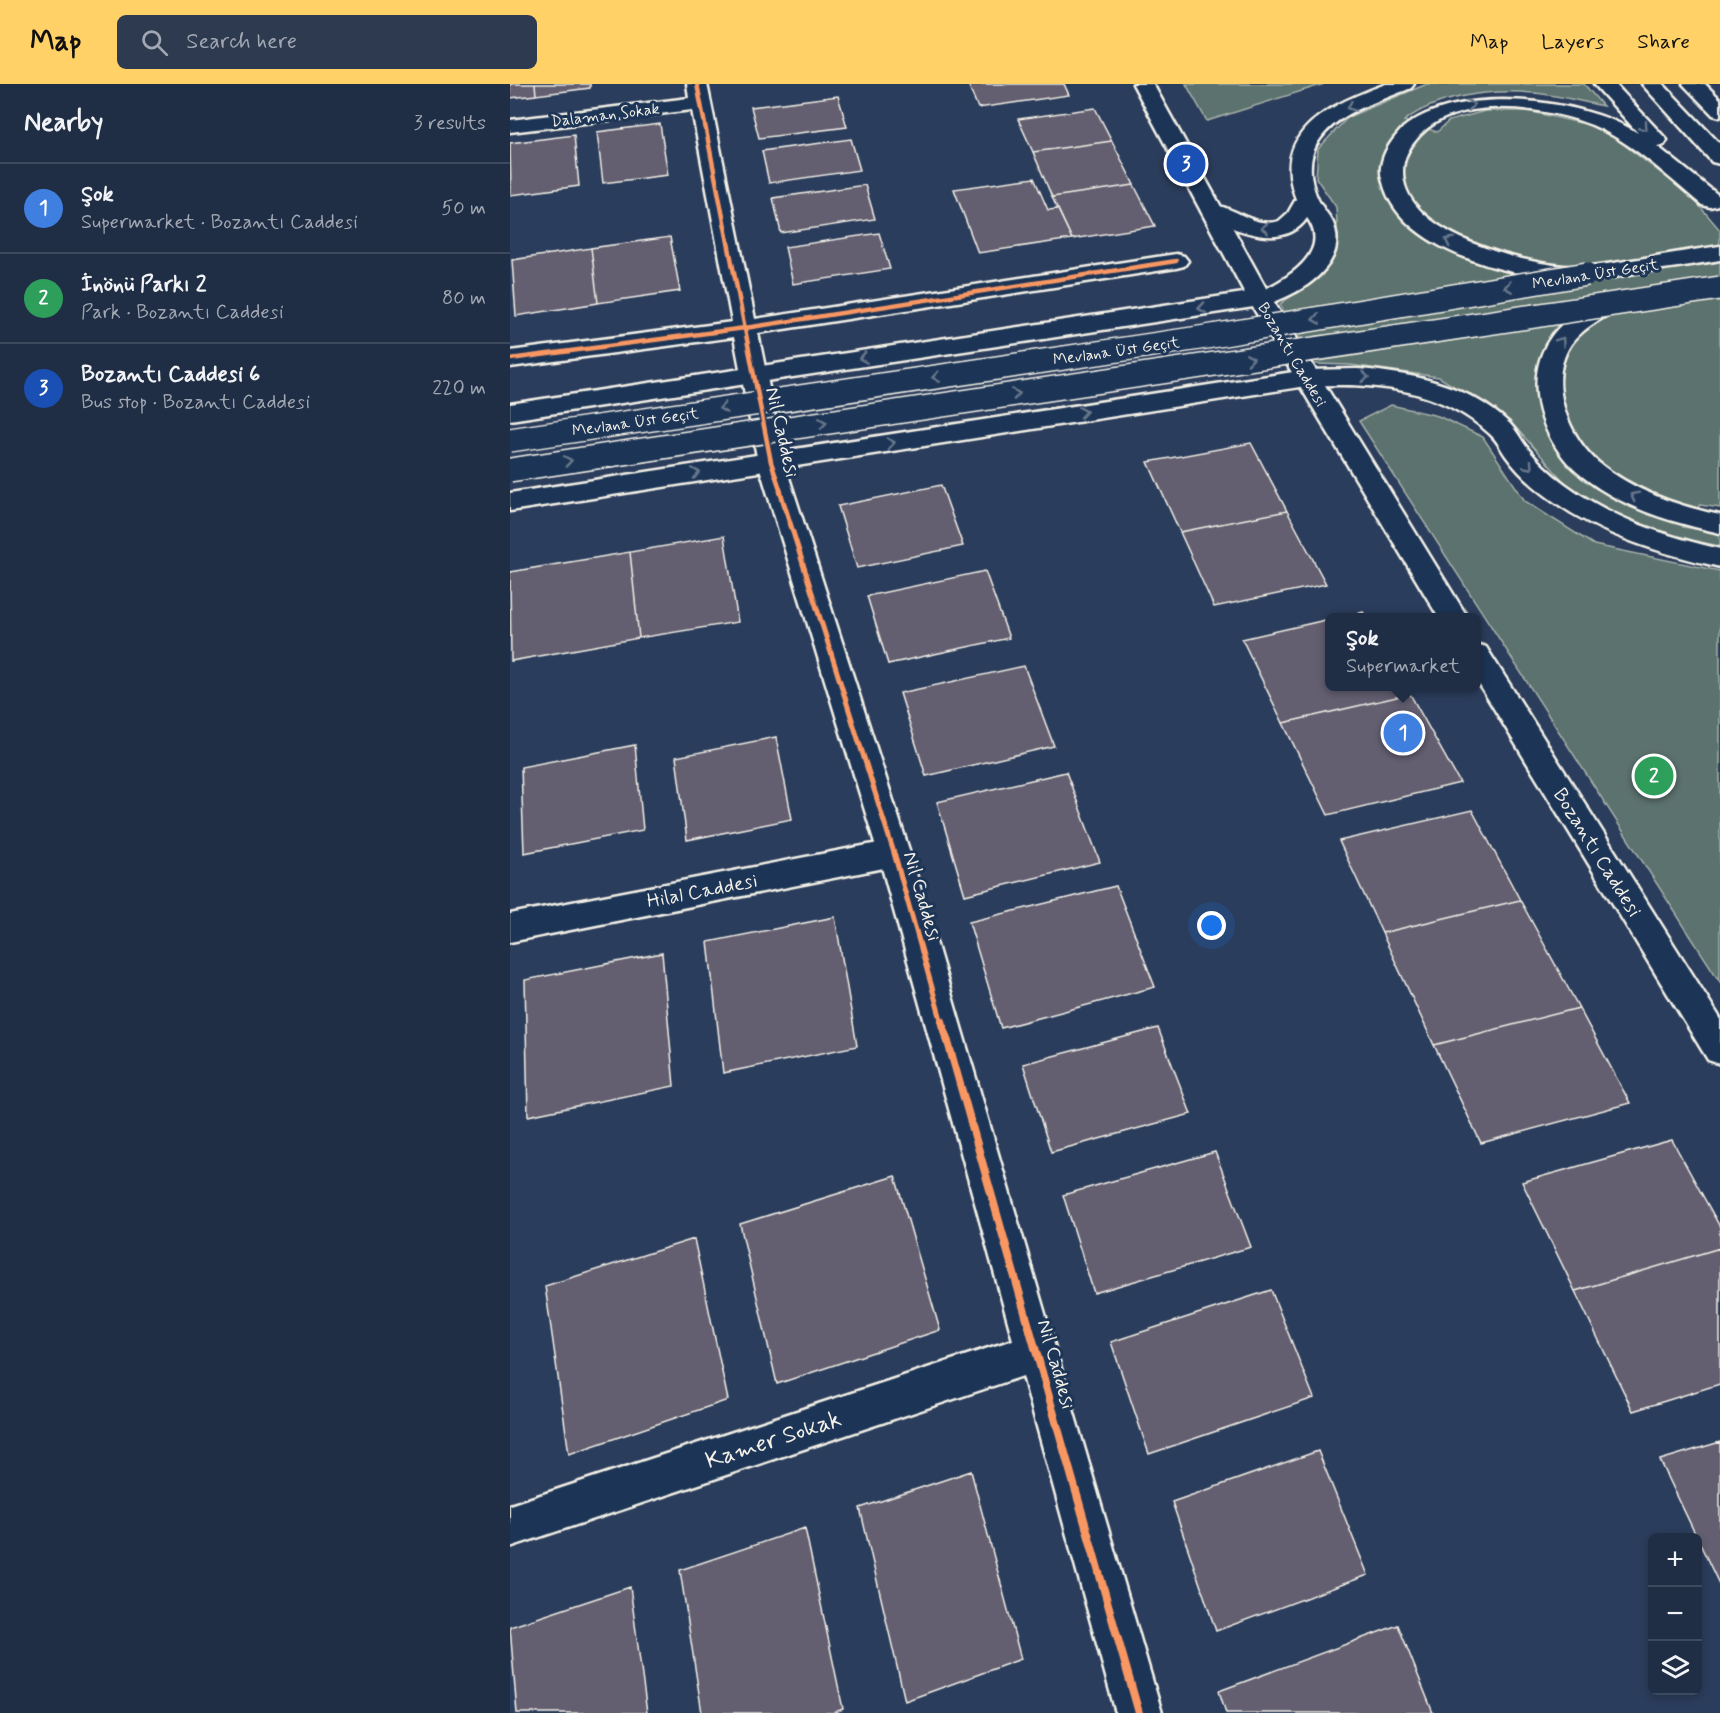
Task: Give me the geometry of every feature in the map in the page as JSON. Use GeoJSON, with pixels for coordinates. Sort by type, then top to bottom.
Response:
{"type":"FeatureCollection","features":[{"type":"Feature","properties":{"kind":"main road","name":"Bozantı Caddesi"},"geometry":{"type":"LineString","coordinates":[[1143,84],[1260,299],[1451,613]]}},
{"type":"Feature","properties":{"kind":"main road"},"geometry":{"type":"LineString","coordinates":[[510,412],[1260,299],[1276,294],[1301,280],[1318,259],[1324,236],[1322,223],[1307,198],[1300,175],[1299,162],[1302,150],[1313,133],[1340,112],[1404,84]]}},
{"type":"Feature","properties":{"kind":"main road"},"geometry":{"type":"LineString","coordinates":[[1604,84],[1715,205]]}},
{"type":"Feature","properties":{"kind":"main road"},"geometry":{"type":"LineString","coordinates":[[1652,84],[1720,157]]}},
{"type":"Feature","properties":{"kind":"main road"},"geometry":{"type":"LineString","coordinates":[[1693,84],[1720,111]]}},
{"type":"Feature","properties":{"kind":"main road","name":"Dalaman Sokak"},"geometry":{"type":"LineString","coordinates":[[510,126],[699,94]]}},
{"type":"Feature","properties":{"kind":"main road","name":"Nil Caddesi"},"geometry":{"type":"LineString","coordinates":[[699,94],[771,462],[894,853],[1139,1713]]}},
{"type":"Feature","properties":{"kind":"main road"},"geometry":{"type":"LineString","coordinates":[[1587,274],[1530,268],[1481,255],[1442,238],[1417,219],[1400,197],[1392,176],[1394,159],[1400,146],[1417,126],[1439,113],[1476,103],[1521,103],[1562,109],[1592,117],[1624,133],[1715,205]]}},
{"type":"Feature","properties":{"kind":"main road"},"geometry":{"type":"LineString","coordinates":[[1212,211],[1255,228],[1271,229],[1288,225],[1294,220],[1307,198]]}},
{"type":"Feature","properties":{"kind":"main road","name":"Mevlana Üst Geçit"},"geometry":{"type":"LineString","coordinates":[[510,440],[1206,337],[1720,253]]}},
{"type":"Feature","properties":{"kind":"main road"},"geometry":{"type":"LineString","coordinates":[[510,359],[745,328],[1176,261]]}},
{"type":"Feature","properties":{"kind":"main road","name":"Mevlana Üst Geçit"},"geometry":{"type":"LineString","coordinates":[[510,470],[1720,288]]}},
{"type":"Feature","properties":{"kind":"main road"},"geometry":{"type":"LineString","coordinates":[[1606,306],[1576,323],[1556,347],[1549,363],[1547,381],[1553,414],[1571,450],[1591,469],[1643,500],[1688,516],[1720,524]]}},
{"type":"Feature","properties":{"kind":"main road"},"geometry":{"type":"LineString","coordinates":[[1114,321],[1154,322],[1179,330],[1199,340],[1209,356],[1206,371],[1183,389],[1146,402]]}},
{"type":"Feature","properties":{"kind":"main road"},"geometry":{"type":"LineString","coordinates":[[510,502],[1306,378],[1376,378],[1410,384],[1469,406],[1500,429],[1535,472],[1582,509],[1640,537],[1720,558]]}},
{"type":"Feature","properties":{"kind":"main road"},"geometry":{"type":"LineString","coordinates":[[583,401],[626,404],[654,410],[674,423],[676,435],[667,454],[644,472],[597,488]]}},
{"type":"Feature","properties":{"kind":"main road","name":"Bozantı Caddesi"},"geometry":{"type":"LineString","coordinates":[[1481,662],[1720,1049]]}},
{"type":"Feature","properties":{"kind":"main road","name":"Hilal Caddesi"},"geometry":{"type":"LineString","coordinates":[[510,928],[894,853]]}},
{"type":"Feature","properties":{"kind":"main road","name":"Kamer Sokak"},"geometry":{"type":"LineString","coordinates":[[510,1526],[1036,1352]]}},
{"type":"Feature","properties":{"kind":"green space"},"geometry":{"type":"Polygon","coordinates":[[[1186,84],[1324,84],[1207,121],[1186,84]]]}},
{"type":"Feature","properties":{"kind":"green space"},"geometry":{"type":"Polygon","coordinates":[[[1427,84],[1584,84],[1603,106],[1534,93],[1483,93],[1433,105],[1404,121],[1437,132],[1449,121],[1485,111],[1528,111],[1602,128],[1692,197],[1720,230],[1720,508],[1700,505],[1683,527],[1720,533],[1720,546],[1666,535],[1609,512],[1568,486],[1510,421],[1439,377],[1350,365],[1314,364],[1280,304],[1322,276],[1338,241],[1336,207],[1316,178],[1318,149],[1348,117],[1427,84]]]}},
{"type":"Feature","properties":{"kind":"green space"},"geometry":{"type":"Polygon","coordinates":[[[1391,405],[1438,416],[1483,437],[1525,501],[1594,545],[1720,571],[1720,982],[1359,421],[1391,405]]]}},
{"type":"Feature","properties":{"kind":"building"},"geometry":{"type":"Polygon","coordinates":[[[510,84],[535,84],[536,95],[510,98],[510,84]]]}},
{"type":"Feature","properties":{"kind":"building"},"geometry":{"type":"Polygon","coordinates":[[[535,84],[590,84],[590,88],[536,95],[535,84]]]}},
{"type":"Feature","properties":{"kind":"building"},"geometry":{"type":"Polygon","coordinates":[[[968,84],[1064,84],[1069,95],[978,108],[968,84]]]}},
{"type":"Feature","properties":{"kind":"building"},"geometry":{"type":"Polygon","coordinates":[[[838,96],[847,127],[759,138],[751,107],[838,96]]]}},
{"type":"Feature","properties":{"kind":"building"},"geometry":{"type":"Polygon","coordinates":[[[1095,108],[1112,141],[1033,152],[1018,119],[1095,108]]]}},
{"type":"Feature","properties":{"kind":"building"},"geometry":{"type":"Polygon","coordinates":[[[660,124],[668,175],[603,183],[597,132],[660,124]]]}},
{"type":"Feature","properties":{"kind":"building"},"geometry":{"type":"Polygon","coordinates":[[[574,135],[579,186],[511,195],[510,143],[574,135]]]}},
{"type":"Feature","properties":{"kind":"building"},"geometry":{"type":"Polygon","coordinates":[[[851,139],[860,170],[769,183],[762,151],[851,139]]]}},
{"type":"Feature","properties":{"kind":"building"},"geometry":{"type":"Polygon","coordinates":[[[1112,141],[1134,185],[1052,197],[1033,152],[1112,141]]]}},
{"type":"Feature","properties":{"kind":"building"},"geometry":{"type":"Polygon","coordinates":[[[1034,178],[1048,210],[1058,209],[1072,239],[978,253],[954,189],[1034,178]]]}},
{"type":"Feature","properties":{"kind":"building"},"geometry":{"type":"Polygon","coordinates":[[[865,185],[875,219],[781,233],[773,198],[865,185]]]}},
{"type":"Feature","properties":{"kind":"building"},"geometry":{"type":"Polygon","coordinates":[[[1134,185],[1155,226],[1072,239],[1052,197],[1134,185]]]}},
{"type":"Feature","properties":{"kind":"building"},"geometry":{"type":"Polygon","coordinates":[[[879,233],[890,269],[793,284],[785,247],[879,233]]]}},
{"type":"Feature","properties":{"kind":"building"},"geometry":{"type":"Polygon","coordinates":[[[670,237],[680,291],[598,303],[591,248],[670,237]]]}},
{"type":"Feature","properties":{"kind":"building"},"geometry":{"type":"Polygon","coordinates":[[[591,248],[598,303],[516,316],[512,260],[591,248]]]}},
{"type":"Feature","properties":{"kind":"building"},"geometry":{"type":"Polygon","coordinates":[[[1251,443],[1287,511],[1180,532],[1148,462],[1251,443]]]}},
{"type":"Feature","properties":{"kind":"building"},"geometry":{"type":"Polygon","coordinates":[[[941,485],[963,546],[857,568],[838,506],[941,485]]]}},
{"type":"Feature","properties":{"kind":"building"},"geometry":{"type":"Polygon","coordinates":[[[1287,511],[1326,584],[1214,607],[1180,532],[1287,511]]]}},
{"type":"Feature","properties":{"kind":"building"},"geometry":{"type":"Polygon","coordinates":[[[724,536],[738,622],[639,638],[630,552],[724,536]]]}},
{"type":"Feature","properties":{"kind":"building"},"geometry":{"type":"Polygon","coordinates":[[[630,552],[639,638],[511,661],[510,572],[630,552]]]}},
{"type":"Feature","properties":{"kind":"building"},"geometry":{"type":"Polygon","coordinates":[[[985,571],[1009,638],[888,664],[867,596],[985,571]]]}},
{"type":"Feature","properties":{"kind":"building"},"geometry":{"type":"Polygon","coordinates":[[[1325,620],[1325,691],[1408,691],[1410,694],[1283,723],[1242,639],[1325,620]]]}},
{"type":"Feature","properties":{"kind":"building"},"geometry":{"type":"Polygon","coordinates":[[[1024,666],[1054,746],[926,776],[900,693],[1024,666]]]}},
{"type":"Feature","properties":{"kind":"building"},"geometry":{"type":"Polygon","coordinates":[[[1410,694],[1460,783],[1328,815],[1283,723],[1410,694]]]}},
{"type":"Feature","properties":{"kind":"building"},"geometry":{"type":"Polygon","coordinates":[[[776,737],[792,819],[687,840],[676,757],[776,737]]]}},
{"type":"Feature","properties":{"kind":"building"},"geometry":{"type":"Polygon","coordinates":[[[635,745],[643,830],[524,853],[521,767],[635,745]]]}},
{"type":"Feature","properties":{"kind":"building"},"geometry":{"type":"Polygon","coordinates":[[[1066,772],[1100,862],[965,895],[937,802],[1066,772]]]}},
{"type":"Feature","properties":{"kind":"building"},"geometry":{"type":"Polygon","coordinates":[[[1472,810],[1520,900],[1382,933],[1339,841],[1472,810]]]}},
{"type":"Feature","properties":{"kind":"building"},"geometry":{"type":"Polygon","coordinates":[[[1116,886],[1155,987],[1001,1028],[969,922],[1116,886]]]}},
{"type":"Feature","properties":{"kind":"building"},"geometry":{"type":"Polygon","coordinates":[[[1520,900],[1579,1008],[1434,1045],[1382,933],[1520,900]]]}},
{"type":"Feature","properties":{"kind":"building"},"geometry":{"type":"Polygon","coordinates":[[[835,917],[857,1046],[723,1073],[708,942],[835,917]]]}},
{"type":"Feature","properties":{"kind":"building"},"geometry":{"type":"Polygon","coordinates":[[[662,953],[674,1086],[528,1116],[525,980],[662,953]]]}},
{"type":"Feature","properties":{"kind":"building"},"geometry":{"type":"Polygon","coordinates":[[[1579,1008],[1630,1103],[1481,1143],[1434,1045],[1579,1008]]]}},
{"type":"Feature","properties":{"kind":"building"},"geometry":{"type":"Polygon","coordinates":[[[1158,1028],[1191,1114],[1051,1152],[1023,1064],[1158,1028]]]}},
{"type":"Feature","properties":{"kind":"building"},"geometry":{"type":"Polygon","coordinates":[[[1672,1140],[1720,1227],[1720,1248],[1575,1291],[1522,1182],[1672,1140]]]}},
{"type":"Feature","properties":{"kind":"building"},"geometry":{"type":"Polygon","coordinates":[[[1215,1152],[1251,1247],[1094,1293],[1063,1195],[1215,1152]]]}},
{"type":"Feature","properties":{"kind":"building"},"geometry":{"type":"Polygon","coordinates":[[[895,1176],[940,1330],[777,1384],[740,1224],[895,1176]]]}},
{"type":"Feature","properties":{"kind":"building"},"geometry":{"type":"Polygon","coordinates":[[[694,1239],[728,1400],[569,1454],[545,1286],[694,1239]]]}},
{"type":"Feature","properties":{"kind":"building"},"geometry":{"type":"Polygon","coordinates":[[[1720,1248],[1720,1384],[1633,1411],[1575,1291],[1720,1248]]]}},
{"type":"Feature","properties":{"kind":"building"},"geometry":{"type":"Polygon","coordinates":[[[1271,1290],[1314,1398],[1149,1454],[1111,1342],[1271,1290]]]}},
{"type":"Feature","properties":{"kind":"building"},"geometry":{"type":"Polygon","coordinates":[[[1720,1442],[1720,1586],[1702,1548],[1702,1533],[1695,1533],[1660,1460],[1720,1442]]]}},
{"type":"Feature","properties":{"kind":"building"},"geometry":{"type":"Polygon","coordinates":[[[1318,1451],[1368,1575],[1216,1631],[1172,1502],[1318,1451]]]}},
{"type":"Feature","properties":{"kind":"building"},"geometry":{"type":"Polygon","coordinates":[[[971,1471],[1021,1659],[905,1701],[860,1508],[971,1471]]]}},
{"type":"Feature","properties":{"kind":"building"},"geometry":{"type":"Polygon","coordinates":[[[805,1528],[843,1709],[833,1713],[702,1713],[680,1570],[805,1528]]]}},
{"type":"Feature","properties":{"kind":"building"},"geometry":{"type":"Polygon","coordinates":[[[630,1587],[647,1713],[517,1713],[510,1627],[630,1587]]]}},
{"type":"Feature","properties":{"kind":"building"},"geometry":{"type":"Polygon","coordinates":[[[1398,1625],[1433,1713],[1226,1713],[1219,1691],[1398,1625]]]}},
{"type":"Feature","properties":{"kind":"cycle path"},"geometry":{"type":"LineString","coordinates":[[697,84],[771,462],[894,853],[1139,1713]]}},
{"type":"Feature","properties":{"kind":"cycle path"},"geometry":{"type":"LineString","coordinates":[[510,359],[745,328],[1176,261]]}},
{"type":"Feature","properties":{"kind":"place","name":"Bozantı Caddesi 6"},"geometry":{"type":"Point","coordinates":[1186,164]}},
{"type":"Feature","properties":{"kind":"place","name":"Şok"},"geometry":{"type":"Point","coordinates":[1403,733]}},
{"type":"Feature","properties":{"kind":"place","name":"İnönü Parkı 2"},"geometry":{"type":"Point","coordinates":[1654,776]}}]}
